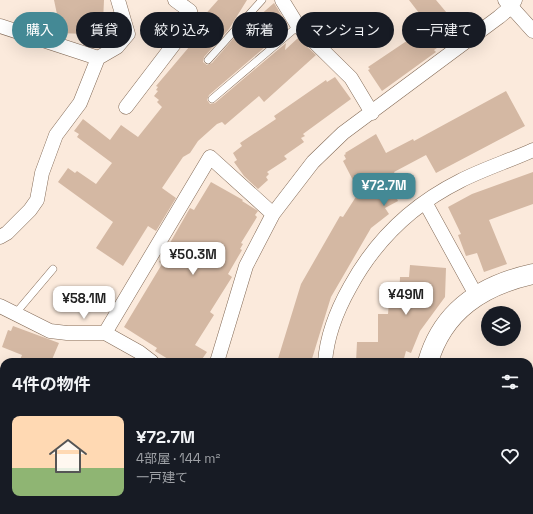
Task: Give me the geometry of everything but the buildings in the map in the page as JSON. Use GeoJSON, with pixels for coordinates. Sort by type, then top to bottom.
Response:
{"type":"FeatureCollection","features":[{"type":"Feature","properties":{"kind":"street"},"geometry":{"type":"LineString","coordinates":[[0,237],[7,233],[21,219],[37,200],[42,173],[56,135],[80,103],[98,58],[117,47],[128,34],[118,0]]}},
{"type":"Feature","properties":{"kind":"street"},"geometry":{"type":"LineString","coordinates":[[126,107],[184,31],[192,17],[190,11],[175,0]]}},
{"type":"Feature","properties":{"kind":"street"},"geometry":{"type":"LineString","coordinates":[[282,0],[296,23]]}},
{"type":"Feature","properties":{"kind":"street"},"geometry":{"type":"LineString","coordinates":[[218,358],[246,266],[273,214],[313,162],[343,133],[372,113],[510,2],[533,31]]}},
{"type":"Feature","properties":{"kind":"street"},"geometry":{"type":"LineString","coordinates":[[0,26],[98,58]]}},
{"type":"Feature","properties":{"kind":"street"},"geometry":{"type":"LineString","coordinates":[[320,48],[351,78],[372,113]]}},
{"type":"Feature","properties":{"kind":"street"},"geometry":{"type":"LineString","coordinates":[[326,358],[330,333],[340,304],[356,275],[373,250],[394,226],[424,202],[460,181],[533,150]]}},
{"type":"Feature","properties":{"kind":"street"},"geometry":{"type":"LineString","coordinates":[[105,334],[210,158],[273,214]]}},
{"type":"Feature","properties":{"kind":"street"},"geometry":{"type":"LineString","coordinates":[[424,202],[476,295]]}},
{"type":"Feature","properties":{"kind":"street"},"geometry":{"type":"LineString","coordinates":[[430,358],[440,333],[454,314],[476,295],[512,279],[533,274]]}},
{"type":"Feature","properties":{"kind":"street"},"geometry":{"type":"LineString","coordinates":[[0,306],[50,331],[105,334],[139,352],[147,358]]}},
{"type":"Feature","properties":{"kind":"lane"},"geometry":{"type":"LineString","coordinates":[[208,60],[262,0]]}},
{"type":"Feature","properties":{"kind":"lane"},"geometry":{"type":"LineString","coordinates":[[212,99],[296,28]]}},
{"type":"Feature","properties":{"kind":"lane"},"geometry":{"type":"LineString","coordinates":[[15,314],[53,269]]}}]}
